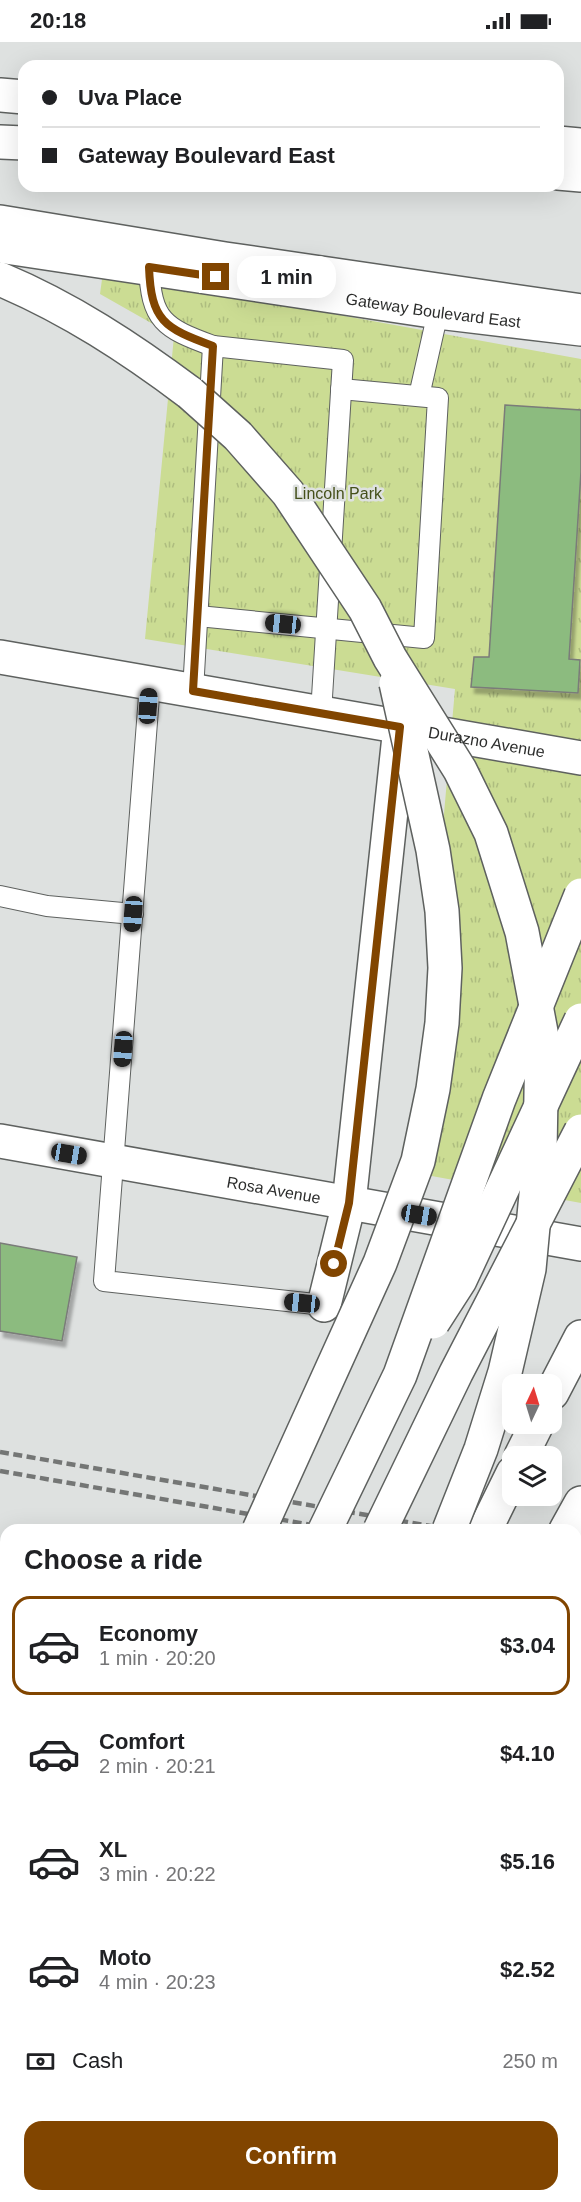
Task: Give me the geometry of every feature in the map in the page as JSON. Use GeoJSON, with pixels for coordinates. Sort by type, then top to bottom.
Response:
{"type":"FeatureCollection","features":[{"type":"Feature","properties":{"kind":"main road"},"geometry":{"type":"LineString","coordinates":[[0,95],[18,96]]}},
{"type":"Feature","properties":{"kind":"main road"},"geometry":{"type":"LineString","coordinates":[[0,142],[18,143]]}},
{"type":"Feature","properties":{"kind":"main road"},"geometry":{"type":"LineString","coordinates":[[564,144],[581,145]]}},
{"type":"Feature","properties":{"kind":"main road"},"geometry":{"type":"LineString","coordinates":[[564,174],[581,175]]}},
{"type":"Feature","properties":{"kind":"main road"},"geometry":{"type":"LineString","coordinates":[[0,222],[225,260],[581,311]]}},
{"type":"Feature","properties":{"kind":"main road","name":"Gateway Boulevard East"},"geometry":{"type":"LineString","coordinates":[[0,246],[438,312],[581,329]]}},
{"type":"Feature","properties":{"kind":"main road"},"geometry":{"type":"LineString","coordinates":[[0,279],[64,309],[136,353],[190,393],[238,436],[288,494],[321,539],[365,609],[390,658],[460,770],[491,833],[522,932],[542,1036],[540,1152],[529,1269],[505,1372],[481,1449],[451,1524]]}},
{"type":"Feature","properties":{"kind":"main road","name":"Durazno Avenue"},"geometry":{"type":"LineString","coordinates":[[0,657],[581,758]]}},
{"type":"Feature","properties":{"kind":"main road"},"geometry":{"type":"LineString","coordinates":[[262,1524],[380,1263],[418,1161],[433,1089],[442,1023],[445,968],[442,911],[433,850],[390,658]]}},
{"type":"Feature","properties":{"kind":"main road"},"geometry":{"type":"LineString","coordinates":[[324,1305],[349,1203],[400,727]]}},
{"type":"Feature","properties":{"kind":"main road"},"geometry":{"type":"LineString","coordinates":[[328,1524],[400,1375],[498,1099],[581,895]]}},
{"type":"Feature","properties":{"kind":"main road"},"geometry":{"type":"LineString","coordinates":[[400,1375],[460,1280],[581,1020]]}},
{"type":"Feature","properties":{"kind":"main road"},"geometry":{"type":"LineString","coordinates":[[383,1524],[456,1373],[581,1131]]}},
{"type":"Feature","properties":{"kind":"main road","name":"Rosa Avenue"},"geometry":{"type":"LineString","coordinates":[[0,1141],[581,1244]]}},
{"type":"Feature","properties":{"kind":"main road"},"geometry":{"type":"LineString","coordinates":[[562,1374],[581,1337]]}},
{"type":"Feature","properties":{"kind":"main road"},"geometry":{"type":"LineString","coordinates":[[488,1524],[502,1495]]}},
{"type":"Feature","properties":{"kind":"main road"},"geometry":{"type":"LineString","coordinates":[[569,1524],[581,1503]]}},
{"type":"Feature","properties":{"kind":"lane"},"geometry":{"type":"LineString","coordinates":[[149,267],[150,295],[159,316],[180,334],[213,346],[343,360],[321,712]]}},
{"type":"Feature","properties":{"kind":"lane"},"geometry":{"type":"LineString","coordinates":[[419,396],[438,312]]}},
{"type":"Feature","properties":{"kind":"lane"},"geometry":{"type":"LineString","coordinates":[[193,691],[213,346]]}},
{"type":"Feature","properties":{"kind":"lane"},"geometry":{"type":"LineString","coordinates":[[198,616],[424,638],[438,398],[341,389]]}},
{"type":"Feature","properties":{"kind":"lane"},"geometry":{"type":"LineString","coordinates":[[150,683],[104,1281],[324,1305]]}},
{"type":"Feature","properties":{"kind":"lane"},"geometry":{"type":"LineString","coordinates":[[0,896],[47,906],[133,914]]}},
{"type":"Feature","properties":{"kind":"green space","name":"Lincoln Park"},"geometry":{"type":"Polygon","coordinates":[[[103,272],[581,359],[581,1203],[404,1171],[424,1040],[455,689],[145,639],[174,336],[100,294],[103,272]]]}},
{"type":"Feature","properties":{"kind":"building"},"geometry":{"type":"Polygon","coordinates":[[[505,405],[581,410],[581,472],[569,659],[580,660],[578,693],[471,687],[474,657],[489,657],[505,405]]]}},
{"type":"Feature","properties":{"kind":"building"},"geometry":{"type":"Polygon","coordinates":[[[0,1243],[77,1257],[62,1341],[0,1331],[0,1243]]]}},
{"type":"Feature","properties":{"kind":"railway"},"geometry":{"type":"LineString","coordinates":[[0,1452],[419,1524]]}},
{"type":"Feature","properties":{"kind":"railway"},"geometry":{"type":"LineString","coordinates":[[0,1471],[306,1524]]}},
{"type":"Feature","properties":{"kind":"route"},"geometry":{"type":"LineString","coordinates":[[216,277],[149,267],[150,295],[159,316],[180,334],[213,346],[193,691],[400,727],[349,1203],[334,1264]]}}]}
